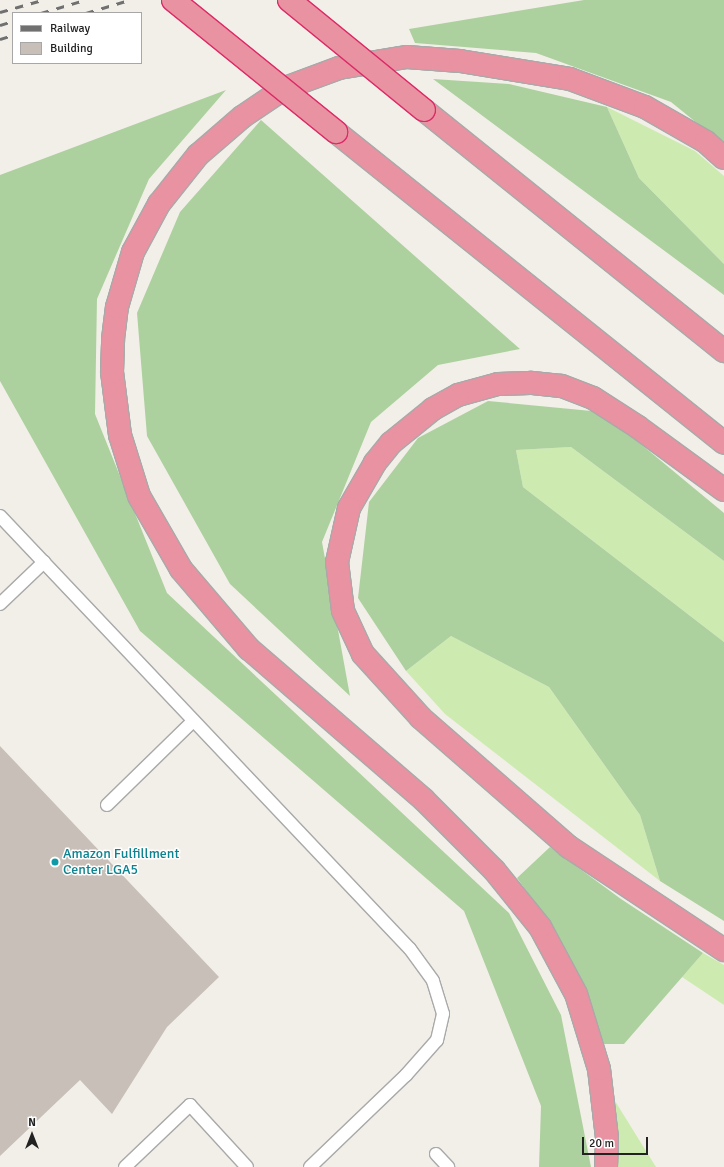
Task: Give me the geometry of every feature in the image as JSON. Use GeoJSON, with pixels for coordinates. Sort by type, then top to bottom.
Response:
{"type":"FeatureCollection","features":[{"type":"Feature","properties":{"kind":"highway"},"geometry":{"type":"LineString","coordinates":[[173,0],[724,443]]}},
{"type":"Feature","properties":{"kind":"highway"},"geometry":{"type":"LineString","coordinates":[[289,0],[724,351]]}},
{"type":"Feature","properties":{"kind":"highway"},"geometry":{"type":"LineString","coordinates":[[606,1167],[607,1138],[598,1069],[576,994],[540,927],[483,859],[423,799],[249,649],[181,569],[139,496],[120,435],[112,372],[113,339],[117,307],[134,252],[159,204],[198,155],[242,117],[285,88],[339,68],[407,57],[460,61],[570,79],[645,107],[706,142],[724,158]]}},
{"type":"Feature","properties":{"kind":"highway"},"geometry":{"type":"LineString","coordinates":[[724,490],[638,426],[593,398],[561,386],[498,384],[458,395],[433,409],[391,443],[375,463],[349,508],[337,562],[343,611],[362,654],[422,718],[569,847],[724,950]]}},
{"type":"Feature","properties":{"kind":"lane"},"geometry":{"type":"LineString","coordinates":[[0,516],[421,961],[433,981],[441,1003],[443,1023],[437,1040],[432,1047],[310,1167]]}},
{"type":"Feature","properties":{"kind":"lane"},"geometry":{"type":"LineString","coordinates":[[0,604],[44,562]]}},
{"type":"Feature","properties":{"kind":"lane"},"geometry":{"type":"LineString","coordinates":[[107,805],[193,720]]}},
{"type":"Feature","properties":{"kind":"lane"},"geometry":{"type":"LineString","coordinates":[[125,1167],[190,1105],[247,1167]]}},
{"type":"Feature","properties":{"kind":"lane"},"geometry":{"type":"LineString","coordinates":[[436,1154],[448,1167]]}},
{"type":"Feature","properties":{"kind":"green space"},"geometry":{"type":"Polygon","coordinates":[[[584,0],[724,0],[724,145],[671,102],[536,53],[415,43],[409,29],[584,0]]]}},
{"type":"Feature","properties":{"kind":"green space"},"geometry":{"type":"Polygon","coordinates":[[[433,79],[509,84],[607,107],[639,178],[724,264],[724,295],[433,79]]]}},
{"type":"Feature","properties":{"kind":"green space"},"geometry":{"type":"Polygon","coordinates":[[[226,90],[149,179],[97,299],[95,414],[167,593],[509,913],[561,1015],[591,1167],[539,1167],[541,1106],[464,911],[140,631],[0,381],[0,175],[226,90]]]}},
{"type":"Feature","properties":{"kind":"green space"},"geometry":{"type":"Polygon","coordinates":[[[607,107],[695,151],[724,176],[724,264],[639,178],[607,107]]]}},
{"type":"Feature","properties":{"kind":"green space"},"geometry":{"type":"Polygon","coordinates":[[[261,120],[520,349],[438,365],[371,422],[322,542],[350,696],[230,584],[147,436],[137,313],[180,212],[261,120]]]}},
{"type":"Feature","properties":{"kind":"green space"},"geometry":{"type":"Polygon","coordinates":[[[488,401],[602,412],[724,513],[724,561],[571,447],[516,450],[523,487],[724,642],[724,921],[660,881],[640,815],[549,687],[451,636],[406,671],[358,598],[369,502],[418,438],[488,401]]]}},
{"type":"Feature","properties":{"kind":"green space"},"geometry":{"type":"Polygon","coordinates":[[[571,447],[724,561],[724,642],[523,487],[516,450],[571,447]]]}},
{"type":"Feature","properties":{"kind":"green space"},"geometry":{"type":"Polygon","coordinates":[[[451,636],[549,687],[640,815],[660,881],[445,714],[406,671],[451,636]]]}},
{"type":"Feature","properties":{"kind":"green space"},"geometry":{"type":"Polygon","coordinates":[[[550,847],[621,899],[703,953],[624,1044],[604,1044],[586,996],[554,929],[517,878],[550,847]]]}},
{"type":"Feature","properties":{"kind":"green space"},"geometry":{"type":"Polygon","coordinates":[[[703,953],[724,965],[724,1005],[682,977],[703,953]]]}},
{"type":"Feature","properties":{"kind":"green space"},"geometry":{"type":"Polygon","coordinates":[[[615,1101],[656,1167],[618,1167],[615,1101]]]}},
{"type":"Feature","properties":{"kind":"building","name":"Amazon Fulfillment Center LGA5"},"geometry":{"type":"Polygon","coordinates":[[[0,746],[219,977],[167,1027],[112,1114],[80,1080],[0,1156],[0,746]]]}},
{"type":"Feature","properties":{"kind":"railway"},"geometry":{"type":"LineString","coordinates":[[0,12],[42,0]]}},
{"type":"Feature","properties":{"kind":"railway"},"geometry":{"type":"LineString","coordinates":[[44,12],[85,0]]}},
{"type":"Feature","properties":{"kind":"railway"},"geometry":{"type":"LineString","coordinates":[[89,12],[129,0]]}},
{"type":"Feature","properties":{"kind":"railway"},"geometry":{"type":"LineString","coordinates":[[0,25],[12,21]]}},
{"type":"Feature","properties":{"kind":"railway"},"geometry":{"type":"LineString","coordinates":[[0,39],[12,35]]}},
{"type":"Feature","properties":{"kind":"place","name":"Amazon Fulfillment Center LGA5"},"geometry":{"type":"Point","coordinates":[55,862]}}]}
